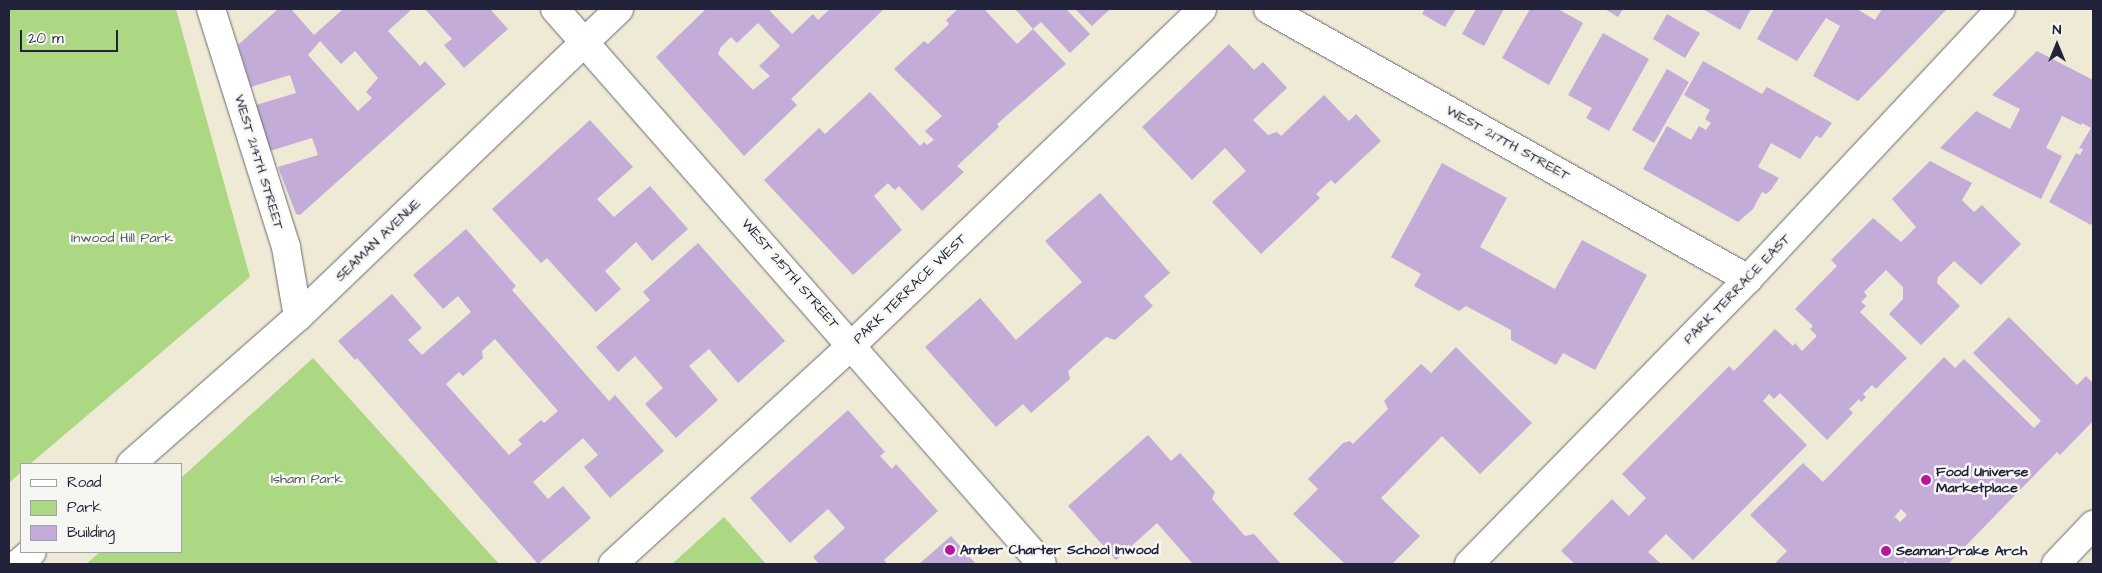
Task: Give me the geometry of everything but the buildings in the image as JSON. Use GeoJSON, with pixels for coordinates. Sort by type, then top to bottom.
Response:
{"type":"FeatureCollection","features":[{"type":"Feature","properties":{"kind":"street","name":"WEST 214TH STREET"},"geometry":{"type":"LineString","coordinates":[[211,9],[286,247],[298,317]]}},
{"type":"Feature","properties":{"kind":"street","name":"WEST 215TH STREET"},"geometry":{"type":"LineString","coordinates":[[555,9],[852,344],[1042,564]]}},
{"type":"Feature","properties":{"kind":"street","name":"SEAMAN AVENUE"},"geometry":{"type":"LineString","coordinates":[[132,463],[298,317],[619,9]]}},
{"type":"Feature","properties":{"kind":"street","name":"PARK TERRACE WEST"},"geometry":{"type":"LineString","coordinates":[[613,564],[852,344],[1202,9]]}},
{"type":"Feature","properties":{"kind":"street","name":"WEST 217TH STREET"},"geometry":{"type":"LineString","coordinates":[[1268,9],[1748,279]]}},
{"type":"Feature","properties":{"kind":"street","name":"PARK TERRACE EAST"},"geometry":{"type":"LineString","coordinates":[[1469,564],[1748,279],[2000,9]]}},
{"type":"Feature","properties":{"kind":"street"},"geometry":{"type":"LineString","coordinates":[[2056,564],[2093,525]]}},
{"type":"Feature","properties":{"kind":"street"},"geometry":{"type":"LineString","coordinates":[[18,564],[31,553]]}},
{"type":"Feature","properties":{"kind":"green space","name":"Inwood Hill Park"},"geometry":{"type":"Polygon","coordinates":[[[9,9],[176,9],[250,277],[31,463],[20,463],[20,473],[9,483],[9,9]]]}},
{"type":"Feature","properties":{"kind":"green space","name":"Isham Park"},"geometry":{"type":"Polygon","coordinates":[[[313,358],[499,564],[86,564],[99,553],[182,553],[182,477],[313,358]]]}},
{"type":"Feature","properties":{"kind":"green space"},"geometry":{"type":"Polygon","coordinates":[[[724,517],[766,564],[672,564],[724,517]]]}},
{"type":"Feature","properties":{"kind":"place","name":"Food Universe Marketplace"},"geometry":{"type":"Point","coordinates":[1926,480]}},
{"type":"Feature","properties":{"kind":"place","name":"Amber Charter School Inwood"},"geometry":{"type":"Point","coordinates":[950,550]}},
{"type":"Feature","properties":{"kind":"place","name":"Seaman-Drake Arch"},"geometry":{"type":"Point","coordinates":[1886,551]}}]}
